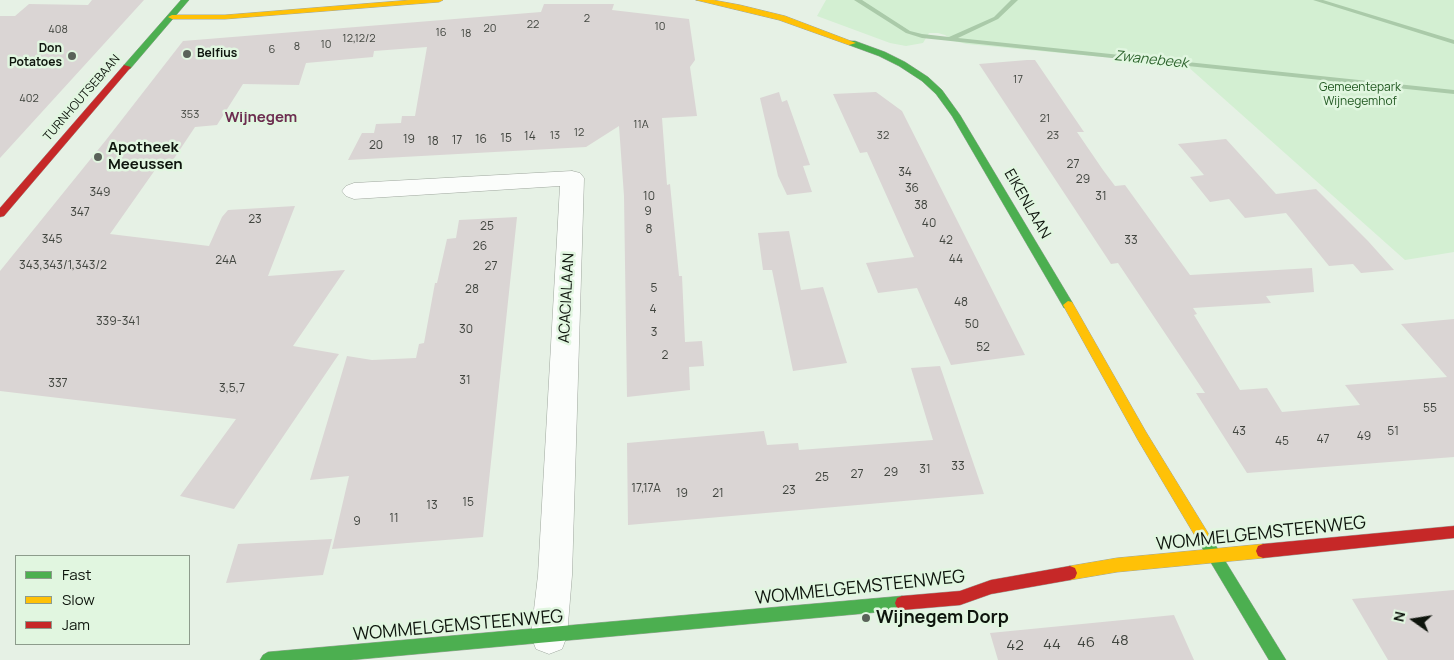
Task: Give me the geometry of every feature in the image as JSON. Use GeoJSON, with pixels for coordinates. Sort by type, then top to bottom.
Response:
{"type":"FeatureCollection","features":[{"type":"Feature","properties":{"kind":"street","name":"TURNHOUTSEBAAN"},"geometry":{"type":"LineString","coordinates":[[0,214],[103,94],[172,18],[185,0]]}},
{"type":"Feature","properties":{"kind":"street"},"geometry":{"type":"LineString","coordinates":[[172,18],[225,17],[440,0]]}},
{"type":"Feature","properties":{"kind":"street","name":"EIKENLAAN"},"geometry":{"type":"LineString","coordinates":[[700,0],[740,7],[782,18],[874,51],[902,64],[925,79],[939,92],[956,115],[1023,226],[1142,436],[1278,660]]}},
{"type":"Feature","properties":{"kind":"street","name":"ACACIALAAN"},"geometry":{"type":"LineString","coordinates":[[354,191],[572,178],[555,575],[549,636]]}},
{"type":"Feature","properties":{"kind":"street","name":"WOMMELGEMSTEENWEG"},"geometry":{"type":"LineString","coordinates":[[268,660],[960,598],[991,587],[1117,565],[1454,532]]}},
{"type":"Feature","properties":{"kind":"green space","name":"Gemeentepark Wijnegemhof"},"geometry":{"type":"Polygon","coordinates":[[[826,0],[1454,0],[1454,252],[1405,260],[1186,65],[967,44],[954,41],[938,33],[929,33],[923,43],[906,46],[890,43],[817,16],[826,0]]]}},
{"type":"Feature","properties":{"kind":"building"},"geometry":{"type":"Polygon","coordinates":[[[92,0],[144,0],[0,158],[0,16],[15,16],[29,4],[88,5],[92,0]]]}},
{"type":"Feature","properties":{"kind":"building"},"geometry":{"type":"Polygon","coordinates":[[[544,4],[614,4],[612,10],[689,19],[695,60],[690,67],[697,116],[662,118],[667,185],[670,184],[679,276],[682,276],[685,342],[702,341],[704,366],[689,367],[690,390],[627,397],[624,196],[619,126],[586,147],[348,160],[362,133],[374,133],[376,124],[401,123],[402,116],[415,116],[427,47],[374,51],[373,57],[306,63],[299,85],[243,84],[217,125],[195,127],[173,160],[162,160],[110,234],[209,246],[222,217],[228,210],[295,206],[268,276],[345,270],[293,346],[339,354],[234,509],[180,496],[236,419],[0,391],[0,271],[183,41],[541,12],[544,4]]]}},
{"type":"Feature","properties":{"kind":"building"},"geometry":{"type":"Polygon","coordinates":[[[1035,60],[1084,132],[1077,132],[1103,170],[1115,186],[1125,185],[1190,275],[1312,268],[1314,292],[1266,296],[1271,303],[1193,308],[1197,314],[1194,315],[1240,390],[1267,388],[1282,412],[1360,405],[1345,385],[1447,377],[1401,324],[1454,319],[1454,457],[1247,473],[1196,393],[1205,393],[1118,263],[1111,264],[979,64],[1035,60]]]}},
{"type":"Feature","properties":{"kind":"building"},"geometry":{"type":"Polygon","coordinates":[[[779,92],[782,102],[787,100],[810,165],[803,166],[812,192],[787,195],[778,176],[760,98],[779,92]]]}},
{"type":"Feature","properties":{"kind":"building"},"geometry":{"type":"Polygon","coordinates":[[[876,92],[902,111],[1025,355],[951,365],[917,288],[878,293],[866,263],[914,257],[867,152],[860,153],[833,94],[876,92]]]}},
{"type":"Feature","properties":{"kind":"building"},"geometry":{"type":"Polygon","coordinates":[[[1226,139],[1276,194],[1316,189],[1394,270],[1361,273],[1353,264],[1329,266],[1286,213],[1245,218],[1229,199],[1210,202],[1190,177],[1204,175],[1178,144],[1226,139]]]}},
{"type":"Feature","properties":{"kind":"building"},"geometry":{"type":"Polygon","coordinates":[[[517,217],[483,537],[332,549],[349,476],[310,480],[347,356],[372,360],[416,358],[419,344],[424,343],[435,283],[437,283],[447,239],[456,238],[459,220],[517,217]]]}},
{"type":"Feature","properties":{"kind":"building"},"geometry":{"type":"Polygon","coordinates":[[[789,231],[801,290],[823,287],[847,363],[793,371],[772,270],[763,270],[758,233],[789,231]]]}},
{"type":"Feature","properties":{"kind":"building"},"geometry":{"type":"Polygon","coordinates":[[[940,366],[984,494],[628,525],[627,443],[764,431],[767,445],[798,443],[799,450],[933,440],[911,368],[940,366]]]}},
{"type":"Feature","properties":{"kind":"building"},"geometry":{"type":"Polygon","coordinates":[[[332,539],[323,575],[226,583],[238,544],[332,539]]]}},
{"type":"Feature","properties":{"kind":"building"},"geometry":{"type":"Polygon","coordinates":[[[1454,590],[1454,660],[1388,660],[1352,599],[1454,590]]]}},
{"type":"Feature","properties":{"kind":"building"},"geometry":{"type":"Polygon","coordinates":[[[1174,615],[1194,660],[998,660],[990,633],[1174,615]]]}},
{"type":"Feature","properties":{"kind":"waterway","name":"Zwanebeek"},"geometry":{"type":"LineString","coordinates":[[857,0],[908,32],[922,36],[950,39]]}},
{"type":"Feature","properties":{"kind":"waterway"},"geometry":{"type":"LineString","coordinates":[[950,39],[996,18],[1015,0]]}},
{"type":"Feature","properties":{"kind":"waterway"},"geometry":{"type":"LineString","coordinates":[[1316,0],[1454,42]]}},
{"type":"Feature","properties":{"kind":"waterway","name":"Zwanebeek"},"geometry":{"type":"LineString","coordinates":[[950,39],[1454,92]]}},
{"type":"Feature","properties":{"kind":"traffic: fast"},"geometry":{"type":"LineString","coordinates":[[127,67],[185,0]]}},
{"type":"Feature","properties":{"kind":"traffic: fast"},"geometry":{"type":"LineString","coordinates":[[852,43],[902,64],[925,79],[939,92],[956,115],[1068,305]]}},
{"type":"Feature","properties":{"kind":"traffic: fast"},"geometry":{"type":"LineString","coordinates":[[1203,537],[1278,660]]}},
{"type":"Feature","properties":{"kind":"traffic: fast"},"geometry":{"type":"LineString","coordinates":[[268,660],[902,603]]}},
{"type":"Feature","properties":{"kind":"traffic: slow"},"geometry":{"type":"LineString","coordinates":[[172,17],[225,17],[439,0]]}},
{"type":"Feature","properties":{"kind":"traffic: slow"},"geometry":{"type":"LineString","coordinates":[[700,0],[740,7],[782,18],[852,43]]}},
{"type":"Feature","properties":{"kind":"traffic: slow"},"geometry":{"type":"LineString","coordinates":[[1068,305],[1142,436],[1203,537]]}},
{"type":"Feature","properties":{"kind":"traffic: slow"},"geometry":{"type":"LineString","coordinates":[[1070,573],[1117,565],[1263,551]]}},
{"type":"Feature","properties":{"kind":"traffic: jam"},"geometry":{"type":"LineString","coordinates":[[0,214],[127,67]]}},
{"type":"Feature","properties":{"kind":"traffic: jam"},"geometry":{"type":"LineString","coordinates":[[1263,551],[1454,532]]}},
{"type":"Feature","properties":{"kind":"traffic: jam"},"geometry":{"type":"LineString","coordinates":[[902,603],[960,598],[991,587],[1070,573]]}},
{"type":"Feature","properties":{"kind":"place","name":"Belfius"},"geometry":{"type":"Point","coordinates":[187,54]}},
{"type":"Feature","properties":{"kind":"place","name":"Don Potatoes"},"geometry":{"type":"Point","coordinates":[72,56]}},
{"type":"Feature","properties":{"kind":"place","name":"Apotheek Meeussen"},"geometry":{"type":"Point","coordinates":[98,157]}},
{"type":"Feature","properties":{"kind":"place","name":"Wijnegem Dorp"},"geometry":{"type":"Point","coordinates":[866,618]}},
{"type":"Feature","properties":{"kind":"district","name":"Wijnegem"},"geometry":{"type":"Point","coordinates":[261,118]}}]}
